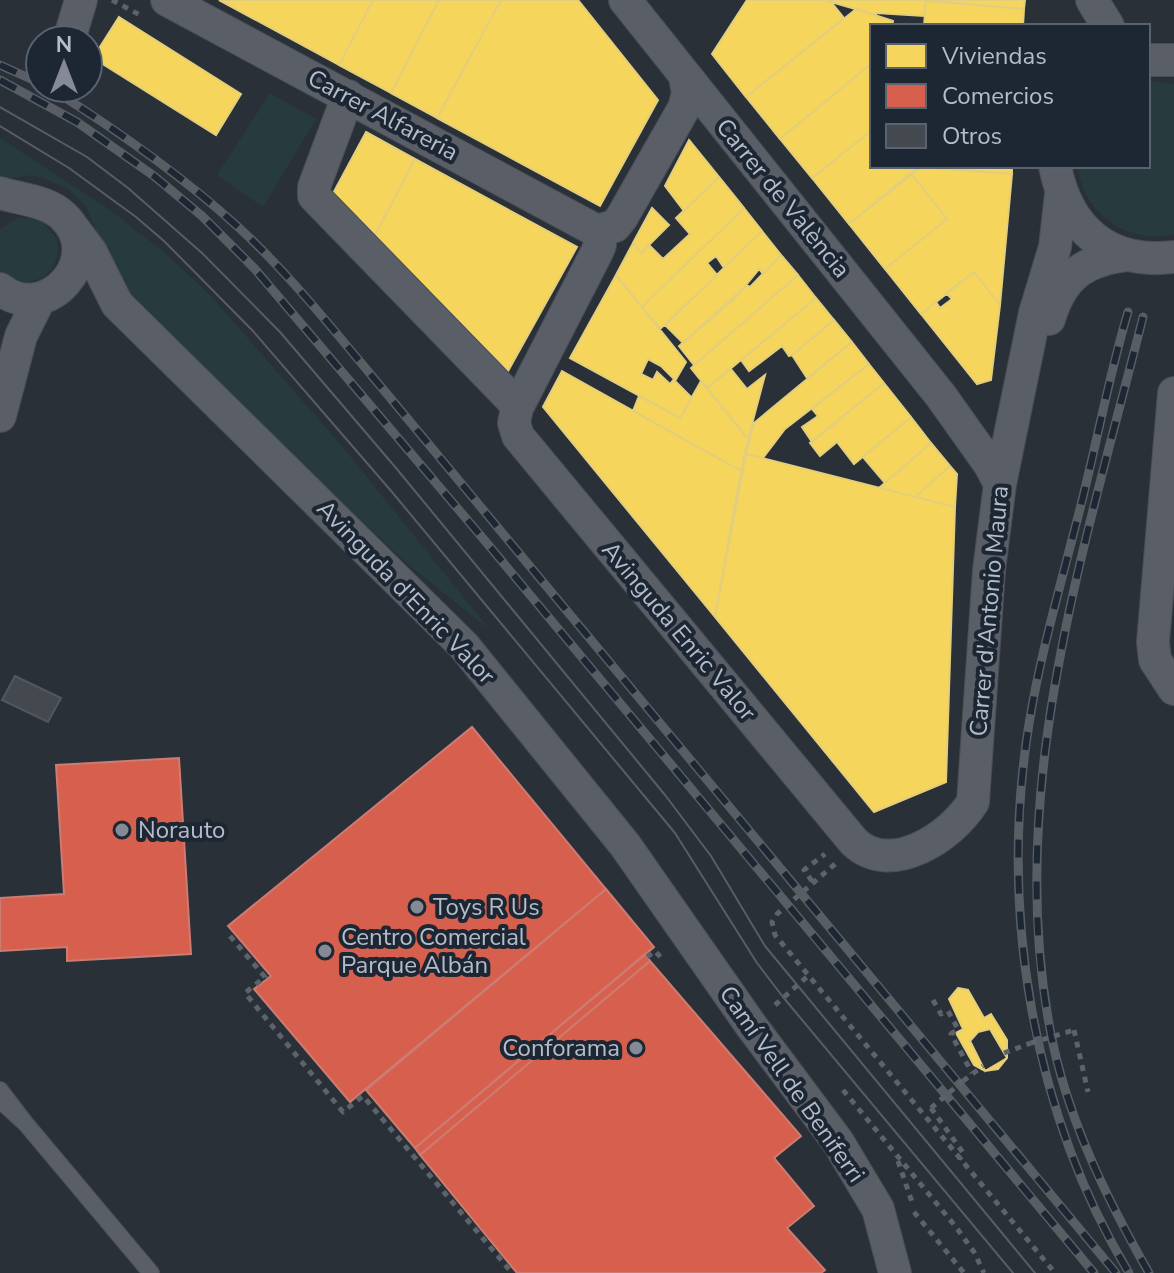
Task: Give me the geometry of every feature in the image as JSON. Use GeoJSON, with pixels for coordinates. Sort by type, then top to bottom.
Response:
{"type":"FeatureCollection","features":[{"type":"Feature","properties":{"kind":"street"},"geometry":{"type":"LineString","coordinates":[[74,24],[81,0]]}},
{"type":"Feature","properties":{"kind":"street","name":"Carrer Alfareria"},"geometry":{"type":"LineString","coordinates":[[167,0],[597,231]]}},
{"type":"Feature","properties":{"kind":"street","name":"Carrer de València"},"geometry":{"type":"LineString","coordinates":[[625,0],[941,396],[1000,484]]}},
{"type":"Feature","properties":{"kind":"street"},"geometry":{"type":"LineString","coordinates":[[1077,24],[1078,0]]}},
{"type":"Feature","properties":{"kind":"street"},"geometry":{"type":"LineString","coordinates":[[1092,0],[1107,24]]}},
{"type":"Feature","properties":{"kind":"street"},"geometry":{"type":"LineString","coordinates":[[348,96],[314,187],[314,196],[524,394],[597,252],[600,245],[597,231],[615,226],[684,108],[688,93],[685,77]]}},
{"type":"Feature","properties":{"kind":"street"},"geometry":{"type":"LineString","coordinates":[[1058,180],[1076,221],[1099,242],[1127,255],[1154,259],[1174,257]]}},
{"type":"Feature","properties":{"kind":"street","name":"Carrer d'Antonio Maura"},"geometry":{"type":"LineString","coordinates":[[845,850],[876,856],[902,855],[949,831],[973,802],[989,570],[1000,484],[1035,313],[1055,247],[1058,180]]}},
{"type":"Feature","properties":{"kind":"street"},"geometry":{"type":"LineString","coordinates":[[0,193],[32,202]]}},
{"type":"Feature","properties":{"kind":"street"},"geometry":{"type":"LineString","coordinates":[[0,212],[15,204],[32,202]]}},
{"type":"Feature","properties":{"kind":"street","name":"Avinguda d'Enric Valor"},"geometry":{"type":"LineString","coordinates":[[32,202],[48,206],[63,215],[91,252],[117,304],[464,646],[625,845],[695,945]]}},
{"type":"Feature","properties":{"kind":"street"},"geometry":{"type":"LineString","coordinates":[[0,416],[21,336],[45,296],[63,287],[78,261],[78,244],[73,228]]}},
{"type":"Feature","properties":{"kind":"street","name":"Carrer d'Antonio Maura"},"geometry":{"type":"LineString","coordinates":[[1012,421],[1027,412],[1034,395],[1050,316],[1060,291],[1078,270],[1104,258],[1127,255]]}},
{"type":"Feature","properties":{"kind":"street"},"geometry":{"type":"LineString","coordinates":[[0,289],[20,299],[45,296],[117,304]]}},
{"type":"Feature","properties":{"kind":"street"},"geometry":{"type":"LineString","coordinates":[[1174,393],[1153,642],[1155,660],[1174,689]]}},
{"type":"Feature","properties":{"kind":"street","name":"Avinguda Enric Valor"},"geometry":{"type":"LineString","coordinates":[[524,394],[514,423],[518,436],[845,850]]}},
{"type":"Feature","properties":{"kind":"street","name":"Carrer de València"},"geometry":{"type":"LineString","coordinates":[[941,396],[970,416],[995,423],[1012,421]]}},
{"type":"Feature","properties":{"kind":"street","name":"Camí Vell de Beniferri"},"geometry":{"type":"LineString","coordinates":[[695,945],[838,1142],[878,1209],[895,1273]]}},
{"type":"Feature","properties":{"kind":"lane"},"geometry":{"type":"LineString","coordinates":[[0,1090],[151,1273]]}},
{"type":"Feature","properties":{"kind":"lane"},"geometry":{"type":"LineString","coordinates":[[0,1100],[26,1124]]}},
{"type":"Feature","properties":{"kind":"path"},"geometry":{"type":"LineString","coordinates":[[845,850],[804,870],[812,881],[787,903],[772,922],[775,935],[1055,1273]]}},
{"type":"Feature","properties":{"kind":"path"},"geometry":{"type":"LineString","coordinates":[[230,936],[265,977],[245,993],[343,1112],[363,1096],[415,1154],[512,1273]]}},
{"type":"Feature","properties":{"kind":"path"},"geometry":{"type":"LineString","coordinates":[[647,957],[655,951]]}},
{"type":"Feature","properties":{"kind":"path"},"geometry":{"type":"LineString","coordinates":[[784,1018],[775,1004],[808,976]]}},
{"type":"Feature","properties":{"kind":"path"},"geometry":{"type":"LineString","coordinates":[[933,1000],[941,1014],[948,1011],[958,1029],[951,1034],[972,1073]]}},
{"type":"Feature","properties":{"kind":"path"},"geometry":{"type":"LineString","coordinates":[[1004,1053],[1074,1030],[1088,1092]]}},
{"type":"Feature","properties":{"kind":"path"},"geometry":{"type":"LineString","coordinates":[[959,1159],[964,1154],[931,1108],[983,1066]]}},
{"type":"Feature","properties":{"kind":"path"},"geometry":{"type":"LineString","coordinates":[[834,1080],[956,1227],[984,1273]]}},
{"type":"Feature","properties":{"kind":"green space"},"geometry":{"type":"Polygon","coordinates":[[[1150,82],[1174,84],[1174,234],[1161,236],[1134,234],[1100,213],[1084,189],[1078,168],[1150,168],[1150,82]]]}},
{"type":"Feature","properties":{"kind":"green space"},"geometry":{"type":"Polygon","coordinates":[[[270,93],[316,119],[263,207],[217,175],[270,93]]]}},
{"type":"Feature","properties":{"kind":"green space"},"geometry":{"type":"Polygon","coordinates":[[[0,138],[110,210],[165,253],[211,296],[341,445],[490,630],[410,566],[121,285],[102,255],[85,205],[69,190],[32,175],[0,180],[0,138]]]}},
{"type":"Feature","properties":{"kind":"green space"},"geometry":{"type":"Polygon","coordinates":[[[19,217],[42,221],[57,238],[58,251],[50,271],[32,281],[11,278],[0,270],[0,229],[19,217]]]}},
{"type":"Feature","properties":{"kind":"building: Viviendas"},"geometry":{"type":"Polygon","coordinates":[[[219,0],[373,0],[339,65],[219,0]]]}},
{"type":"Feature","properties":{"kind":"building: Viviendas"},"geometry":{"type":"Polygon","coordinates":[[[373,0],[439,0],[391,93],[339,65],[373,0]]]}},
{"type":"Feature","properties":{"kind":"building: Viviendas"},"geometry":{"type":"Polygon","coordinates":[[[439,0],[501,0],[437,118],[391,93],[439,0]]]}},
{"type":"Feature","properties":{"kind":"building: Viviendas"},"geometry":{"type":"Polygon","coordinates":[[[501,0],[578,0],[658,100],[600,206],[437,118],[501,0]]]}},
{"type":"Feature","properties":{"kind":"building: Viviendas"},"geometry":{"type":"Polygon","coordinates":[[[747,0],[824,0],[831,2],[844,18],[746,97],[712,54],[747,0]]]}},
{"type":"Feature","properties":{"kind":"building: Viviendas"},"geometry":{"type":"Polygon","coordinates":[[[824,0],[926,0],[924,16],[876,15],[824,0]]]}},
{"type":"Feature","properties":{"kind":"building: Viviendas"},"geometry":{"type":"Polygon","coordinates":[[[926,0],[1025,0],[1024,9],[926,0]]]}},
{"type":"Feature","properties":{"kind":"building: Viviendas"},"geometry":{"type":"Polygon","coordinates":[[[926,1],[1024,9],[1023,24],[924,24],[926,1]]]}},
{"type":"Feature","properties":{"kind":"building: Viviendas"},"geometry":{"type":"Polygon","coordinates":[[[856,9],[893,21],[892,24],[870,24],[870,65],[780,139],[746,97],[856,9]]]}},
{"type":"Feature","properties":{"kind":"building: Viviendas"},"geometry":{"type":"Polygon","coordinates":[[[119,17],[241,94],[216,135],[104,65],[104,41],[119,17]]]}},
{"type":"Feature","properties":{"kind":"building: Viviendas"},"geometry":{"type":"Polygon","coordinates":[[[870,65],[870,132],[812,178],[780,139],[870,65]]]}},
{"type":"Feature","properties":{"kind":"building: Viviendas"},"geometry":{"type":"Polygon","coordinates":[[[366,132],[415,159],[374,237],[330,199],[366,132]]]}},
{"type":"Feature","properties":{"kind":"building: Viviendas"},"geometry":{"type":"Polygon","coordinates":[[[870,132],[870,168],[919,168],[849,224],[812,178],[870,132]]]}},
{"type":"Feature","properties":{"kind":"building: Viviendas"},"geometry":{"type":"Polygon","coordinates":[[[689,140],[719,177],[684,211],[665,186],[689,140]]]}},
{"type":"Feature","properties":{"kind":"building: Viviendas"},"geometry":{"type":"Polygon","coordinates":[[[415,159],[577,247],[508,371],[374,237],[415,159]]]}},
{"type":"Feature","properties":{"kind":"building: Viviendas"},"geometry":{"type":"Polygon","coordinates":[[[918,168],[933,168],[1012,174],[1000,305],[974,272],[921,314],[885,269],[947,219],[911,173],[918,168]]]}},
{"type":"Feature","properties":{"kind":"building: Viviendas"},"geometry":{"type":"Polygon","coordinates":[[[944,168],[1012,168],[1012,174],[944,168]]]}},
{"type":"Feature","properties":{"kind":"building: Viviendas"},"geometry":{"type":"Polygon","coordinates":[[[911,173],[947,219],[885,269],[849,224],[911,173]]]}},
{"type":"Feature","properties":{"kind":"building: Viviendas"},"geometry":{"type":"Polygon","coordinates":[[[719,177],[744,208],[642,307],[616,275],[633,243],[641,253],[649,245],[663,259],[690,234],[676,218],[719,177]]]}},
{"type":"Feature","properties":{"kind":"building: Viviendas"},"geometry":{"type":"Polygon","coordinates":[[[652,208],[669,225],[641,253],[633,243],[652,208]]]}},
{"type":"Feature","properties":{"kind":"building: Viviendas"},"geometry":{"type":"Polygon","coordinates":[[[744,208],[762,231],[724,268],[716,256],[707,263],[717,275],[660,329],[642,307],[744,208]]]}},
{"type":"Feature","properties":{"kind":"building: Viviendas"},"geometry":{"type":"Polygon","coordinates":[[[762,231],[781,255],[763,274],[759,269],[737,296],[683,343],[665,325],[762,231]]]}},
{"type":"Feature","properties":{"kind":"building: Viviendas"},"geometry":{"type":"Polygon","coordinates":[[[781,255],[798,275],[694,365],[679,346],[747,285],[750,287],[781,255]]]}},
{"type":"Feature","properties":{"kind":"building: Viviendas"},"geometry":{"type":"Polygon","coordinates":[[[974,272],[1000,305],[991,380],[977,384],[921,314],[936,302],[940,308],[952,299],[946,293],[974,272]]]}},
{"type":"Feature","properties":{"kind":"building: Viviendas"},"geometry":{"type":"Polygon","coordinates":[[[616,275],[686,362],[675,381],[692,398],[680,418],[570,358],[616,275]],[[648,359],[641,374],[653,380],[657,372],[670,384],[674,379],[648,359]]]}},
{"type":"Feature","properties":{"kind":"building: Viviendas"},"geometry":{"type":"Polygon","coordinates":[[[798,275],[816,298],[707,388],[691,368],[798,275]]]}},
{"type":"Feature","properties":{"kind":"building: Viviendas"},"geometry":{"type":"Polygon","coordinates":[[[816,298],[834,320],[792,355],[789,356],[782,346],[749,371],[741,360],[816,298]]]}},
{"type":"Feature","properties":{"kind":"building: Viviendas"},"geometry":{"type":"Polygon","coordinates":[[[834,320],[852,342],[807,378],[792,355],[834,320]]]}},
{"type":"Feature","properties":{"kind":"building: Viviendas"},"geometry":{"type":"Polygon","coordinates":[[[852,342],[869,364],[785,429],[763,458],[746,454],[754,423],[852,342]]]}},
{"type":"Feature","properties":{"kind":"building: Viviendas"},"geometry":{"type":"Polygon","coordinates":[[[869,364],[884,383],[812,442],[802,427],[818,416],[812,409],[869,364]]]}},
{"type":"Feature","properties":{"kind":"building: Viviendas"},"geometry":{"type":"Polygon","coordinates":[[[731,369],[747,389],[765,375],[748,439],[707,388],[731,369]]]}},
{"type":"Feature","properties":{"kind":"building: Viviendas"},"geometry":{"type":"Polygon","coordinates":[[[562,371],[741,471],[715,617],[543,407],[562,371]]]}},
{"type":"Feature","properties":{"kind":"building: Viviendas"},"geometry":{"type":"Polygon","coordinates":[[[701,381],[748,439],[741,471],[633,411],[639,396],[680,418],[701,381]]]}},
{"type":"Feature","properties":{"kind":"building: Viviendas"},"geometry":{"type":"Polygon","coordinates":[[[884,383],[911,417],[854,464],[837,442],[820,456],[810,443],[884,383]]]}},
{"type":"Feature","properties":{"kind":"building: Viviendas"},"geometry":{"type":"Polygon","coordinates":[[[911,417],[931,443],[885,483],[863,457],[911,417]]]}},
{"type":"Feature","properties":{"kind":"building: Viviendas"},"geometry":{"type":"Polygon","coordinates":[[[931,443],[950,466],[915,497],[879,488],[931,443]]]}},
{"type":"Feature","properties":{"kind":"building: Viviendas"},"geometry":{"type":"Polygon","coordinates":[[[746,454],[955,507],[946,782],[874,812],[715,617],[746,454]]]}},
{"type":"Feature","properties":{"kind":"building: Viviendas"},"geometry":{"type":"Polygon","coordinates":[[[950,466],[957,474],[955,507],[915,497],[950,466]]]}},
{"type":"Feature","properties":{"kind":"building: Viviendas"},"geometry":{"type":"Polygon","coordinates":[[[958,988],[968,990],[984,1018],[991,1014],[1007,1040],[1007,1058],[998,1069],[985,1071],[974,1065],[956,1033],[963,1029],[949,999],[958,988]]]}},
{"type":"Feature","properties":{"kind":"building: Viviendas"},"geometry":{"type":"Polygon","coordinates":[[[990,1029],[1007,1058],[985,1071],[970,1041],[978,1032],[990,1029]]]}},
{"type":"Feature","properties":{"kind":"building: Comercios","name":"Toys R Us"},"geometry":{"type":"Polygon","coordinates":[[[472,727],[606,889],[350,1102],[254,989],[271,976],[228,926],[472,727]]]}},
{"type":"Feature","properties":{"kind":"building: Comercios","name":"Norauto"},"geometry":{"type":"Polygon","coordinates":[[[179,758],[191,954],[67,961],[67,947],[0,951],[0,898],[64,894],[56,765],[179,758]]]}},
{"type":"Feature","properties":{"kind":"building: Comercios"},"geometry":{"type":"Polygon","coordinates":[[[606,889],[654,947],[415,1148],[366,1090],[606,889]]]}},
{"type":"Feature","properties":{"kind":"building: Comercios"},"geometry":{"type":"Polygon","coordinates":[[[645,954],[650,961],[420,1155],[415,1148],[645,954]]]}},
{"type":"Feature","properties":{"kind":"building: Comercios","name":"Conforama"},"geometry":{"type":"Polygon","coordinates":[[[650,961],[801,1136],[774,1158],[814,1206],[787,1228],[825,1270],[821,1273],[517,1273],[420,1155],[650,961]]]}},
{"type":"Feature","properties":{"kind":"building: Otros"},"geometry":{"type":"Polygon","coordinates":[[[15,676],[61,698],[48,722],[2,700],[15,676]]]}},
{"type":"Feature","properties":{"kind":"tram line"},"geometry":{"type":"LineString","coordinates":[[0,107],[87,157],[128,188],[202,253],[280,332],[665,795],[711,856],[765,946],[1035,1273]]}},
{"type":"Feature","properties":{"kind":"tram line"},"geometry":{"type":"LineString","coordinates":[[0,126],[69,168],[136,217],[253,331],[392,492],[675,833],[757,963],[783,997],[1013,1273]]}},
{"type":"Feature","properties":{"kind":"railway"},"geometry":{"type":"LineString","coordinates":[[0,65],[24,76]]}},
{"type":"Feature","properties":{"kind":"railway"},"geometry":{"type":"LineString","coordinates":[[0,80],[77,122],[154,176],[202,216],[254,268],[1094,1273]]}},
{"type":"Feature","properties":{"kind":"railway"},"geometry":{"type":"LineString","coordinates":[[74,104],[193,188],[237,226],[298,288],[1116,1273]]}},
{"type":"Feature","properties":{"kind":"railway"},"geometry":{"type":"LineString","coordinates":[[1128,312],[1033,699],[1021,794],[1018,865],[1022,937],[1031,1008],[1047,1077],[1068,1145],[1096,1211],[1129,1273]]}},
{"type":"Feature","properties":{"kind":"railway"},"geometry":{"type":"LineString","coordinates":[[1143,317],[1075,586],[1056,677],[1043,768],[1037,860],[1040,952],[1053,1044],[1061,1074],[1092,1162],[1149,1273]]}},
{"type":"Feature","properties":{"kind":"place","name":"Norauto"},"geometry":{"type":"Point","coordinates":[122,830]}},
{"type":"Feature","properties":{"kind":"place","name":"Toys R Us"},"geometry":{"type":"Point","coordinates":[417,907]}},
{"type":"Feature","properties":{"kind":"place","name":"Centro Comercial Parque Albán"},"geometry":{"type":"Point","coordinates":[325,951]}},
{"type":"Feature","properties":{"kind":"place","name":"Conforama"},"geometry":{"type":"Point","coordinates":[636,1048]}}]}
